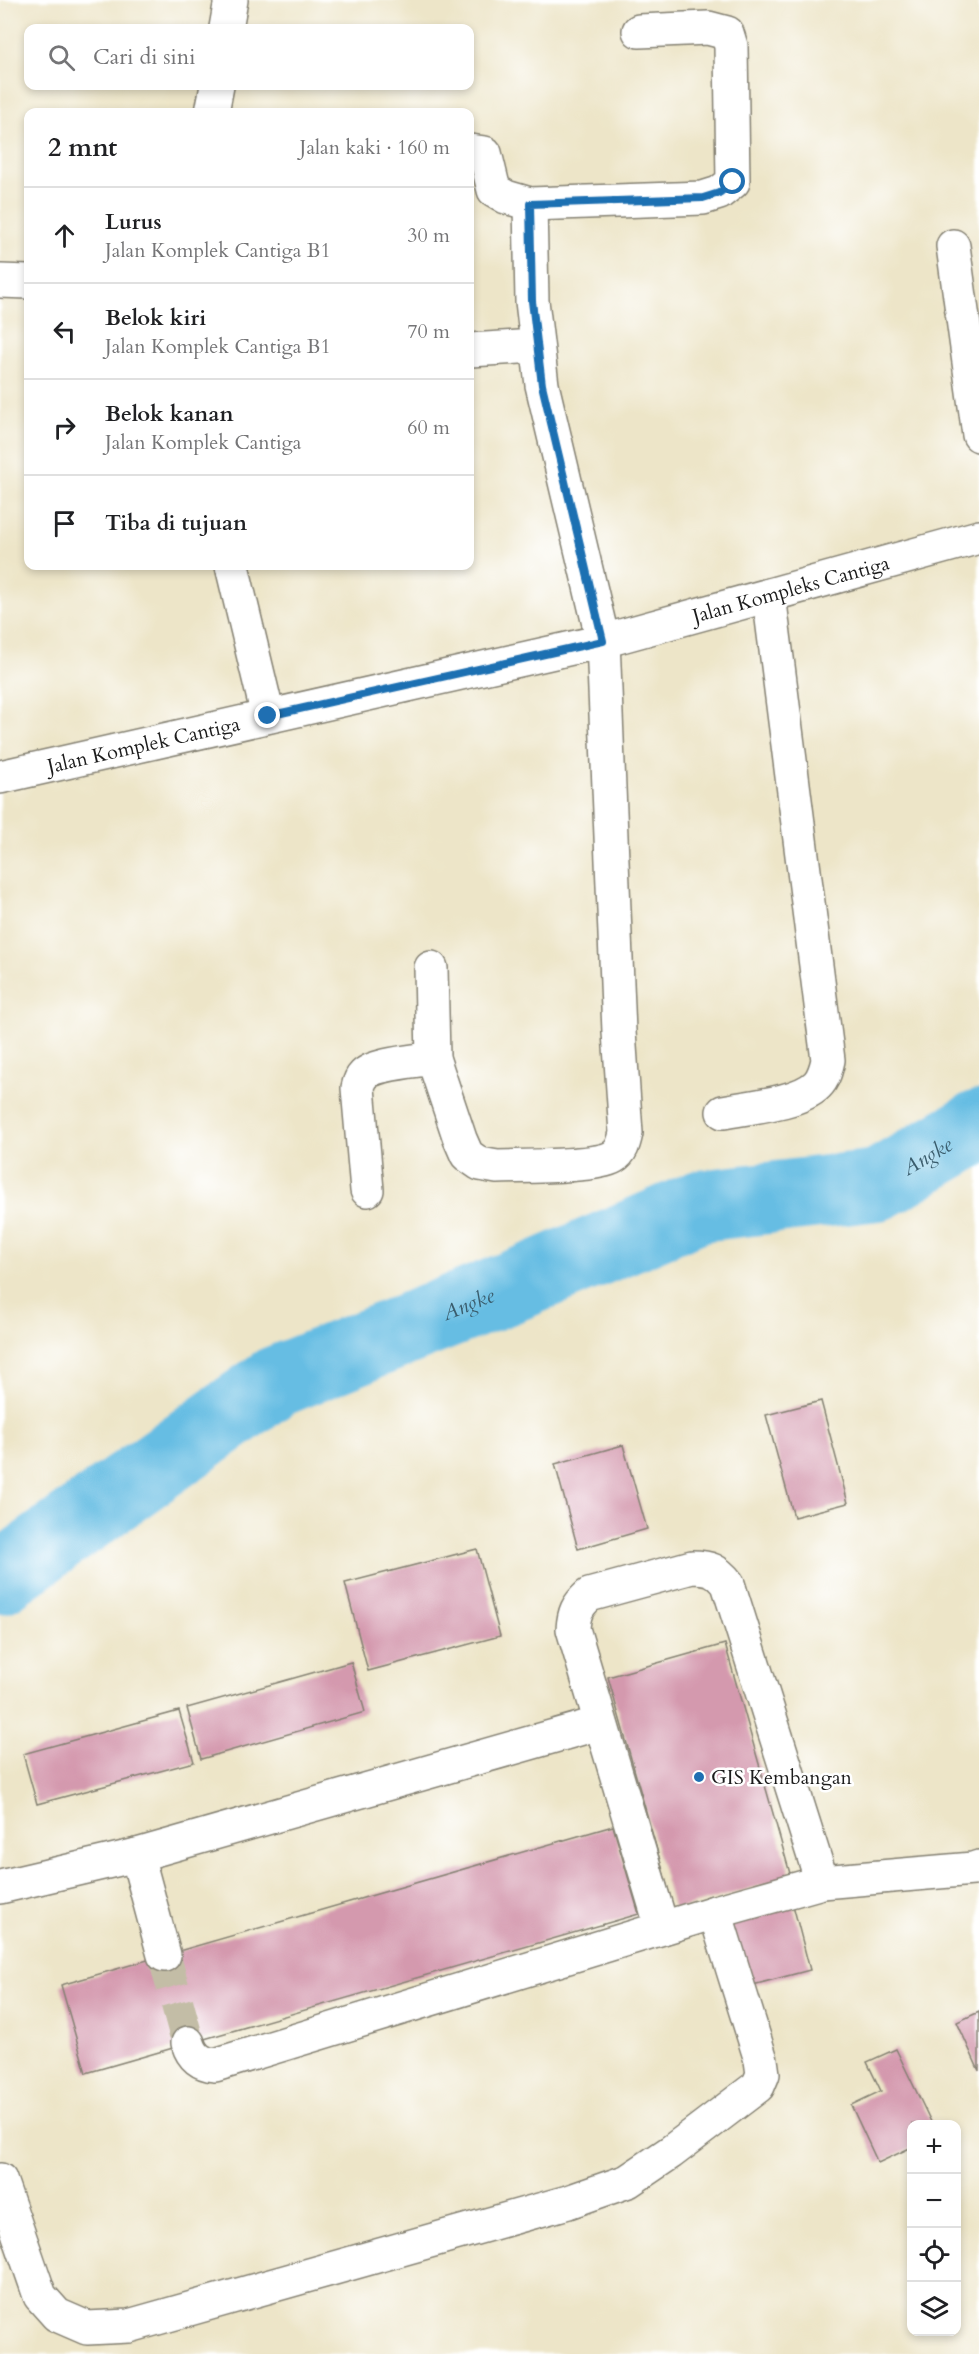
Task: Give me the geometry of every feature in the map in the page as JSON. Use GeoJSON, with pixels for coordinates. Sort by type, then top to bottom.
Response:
{"type":"FeatureCollection","features":[{"type":"Feature","properties":{"kind":"street"},"geometry":{"type":"LineString","coordinates":[[227,24],[231,0]]}},
{"type":"Feature","properties":{"kind":"street"},"geometry":{"type":"LineString","coordinates":[[474,152],[485,153],[494,190],[506,197],[530,204],[703,198],[719,193],[733,182],[731,46],[727,33],[708,27],[639,31]]}},
{"type":"Feature","properties":{"kind":"street"},"geometry":{"type":"LineString","coordinates":[[213,108],[216,90]]}},
{"type":"Feature","properties":{"kind":"street"},"geometry":{"type":"LineString","coordinates":[[431,968],[433,1058],[467,1155],[480,1164],[497,1167],[598,1163],[615,1157],[624,1145],[626,1133],[603,641],[542,385],[532,301],[530,204]]}},
{"type":"Feature","properties":{"kind":"street"},"geometry":{"type":"LineString","coordinates":[[953,246],[979,435]]}},
{"type":"Feature","properties":{"kind":"street"},"geometry":{"type":"LineString","coordinates":[[0,280],[24,282]]}},
{"type":"Feature","properties":{"kind":"street"},"geometry":{"type":"LineString","coordinates":[[474,350],[536,346]]}},
{"type":"Feature","properties":{"kind":"street","name":"Jalan Kompleks Cantiga"},"geometry":{"type":"LineString","coordinates":[[603,641],[979,537]]}},
{"type":"Feature","properties":{"kind":"street"},"geometry":{"type":"LineString","coordinates":[[233,570],[268,716]]}},
{"type":"Feature","properties":{"kind":"street"},"geometry":{"type":"LineString","coordinates":[[723,1112],[798,1096],[816,1086],[824,1074],[828,1060],[769,595]]}},
{"type":"Feature","properties":{"kind":"street","name":"Jalan Komplek Cantiga"},"geometry":{"type":"LineString","coordinates":[[0,777],[603,641]]}},
{"type":"Feature","properties":{"kind":"street"},"geometry":{"type":"LineString","coordinates":[[367,1190],[358,1088],[364,1073],[374,1068],[433,1058]]}},
{"type":"Feature","properties":{"kind":"street"},"geometry":{"type":"LineString","coordinates":[[662,1928],[573,1629],[574,1614],[578,1605],[589,1595],[692,1567],[709,1567],[718,1572],[728,1584],[822,1882]]}},
{"type":"Feature","properties":{"kind":"street"},"geometry":{"type":"LineString","coordinates":[[0,1887],[137,1855],[600,1724]]}},
{"type":"Feature","properties":{"kind":"street"},"geometry":{"type":"LineString","coordinates":[[137,1855],[164,1954]]}},
{"type":"Feature","properties":{"kind":"street"},"geometry":{"type":"LineString","coordinates":[[188,2043],[191,2052],[198,2060],[215,2065],[715,1912],[822,1882],[979,1867]]}},
{"type":"Feature","properties":{"kind":"street"},"geometry":{"type":"LineString","coordinates":[[0,2180],[40,2296],[57,2315],[87,2328],[129,2326],[556,2205],[628,2181],[671,2152],[758,2086],[763,2074],[761,2060],[715,1912]]}},
{"type":"Feature","properties":{"kind":"building"},"geometry":{"type":"Polygon","coordinates":[[[821,1401],[848,1503],[794,1517],[766,1415],[821,1401]]]}},
{"type":"Feature","properties":{"kind":"building"},"geometry":{"type":"Polygon","coordinates":[[[623,1445],[647,1529],[578,1549],[555,1464],[623,1445]]]}},
{"type":"Feature","properties":{"kind":"building"},"geometry":{"type":"Polygon","coordinates":[[[477,1549],[500,1636],[368,1671],[345,1583],[477,1549]]]}},
{"type":"Feature","properties":{"kind":"building","name":"GIS Kembangan"},"geometry":{"type":"Polygon","coordinates":[[[725,1644],[791,1877],[674,1910],[608,1677],[725,1644]]]}},
{"type":"Feature","properties":{"kind":"building"},"geometry":{"type":"Polygon","coordinates":[[[351,1662],[365,1712],[201,1759],[187,1708],[351,1662]]]}},
{"type":"Feature","properties":{"kind":"building"},"geometry":{"type":"Polygon","coordinates":[[[179,1711],[194,1762],[37,1804],[23,1754],[179,1711]]]}},
{"type":"Feature","properties":{"kind":"building"},"geometry":{"type":"Polygon","coordinates":[[[613,1826],[639,1914],[86,2073],[61,1985],[613,1826]]]}},
{"type":"Feature","properties":{"kind":"building"},"geometry":{"type":"Polygon","coordinates":[[[793,1905],[810,1970],[745,1987],[727,1922],[793,1905]]]}},
{"type":"Feature","properties":{"kind":"building"},"geometry":{"type":"Polygon","coordinates":[[[979,2012],[979,2071],[957,2022],[979,2012]]]}},
{"type":"Feature","properties":{"kind":"building"},"geometry":{"type":"Polygon","coordinates":[[[896,2049],[930,2120],[907,2120],[907,2149],[878,2163],[851,2105],[881,2091],[867,2062],[896,2049]]]}},
{"type":"Feature","properties":{"kind":"waterway","name":"Angke"},"geometry":{"type":"LineString","coordinates":[[0,1578],[275,1382],[526,1281],[700,1206],[878,1185],[979,1126]]}},
{"type":"Feature","properties":{"kind":"tunnel"},"geometry":{"type":"LineString","coordinates":[[164,1955],[188,2043]]}},
{"type":"Feature","properties":{"kind":"place","name":"GIS Kembangan"},"geometry":{"type":"Point","coordinates":[699,1777]}},
{"type":"Feature","properties":{"kind":"route"},"geometry":{"type":"LineString","coordinates":[[268,716],[603,641],[542,385],[532,301],[530,204],[703,198],[719,193],[733,182]]}}]}
